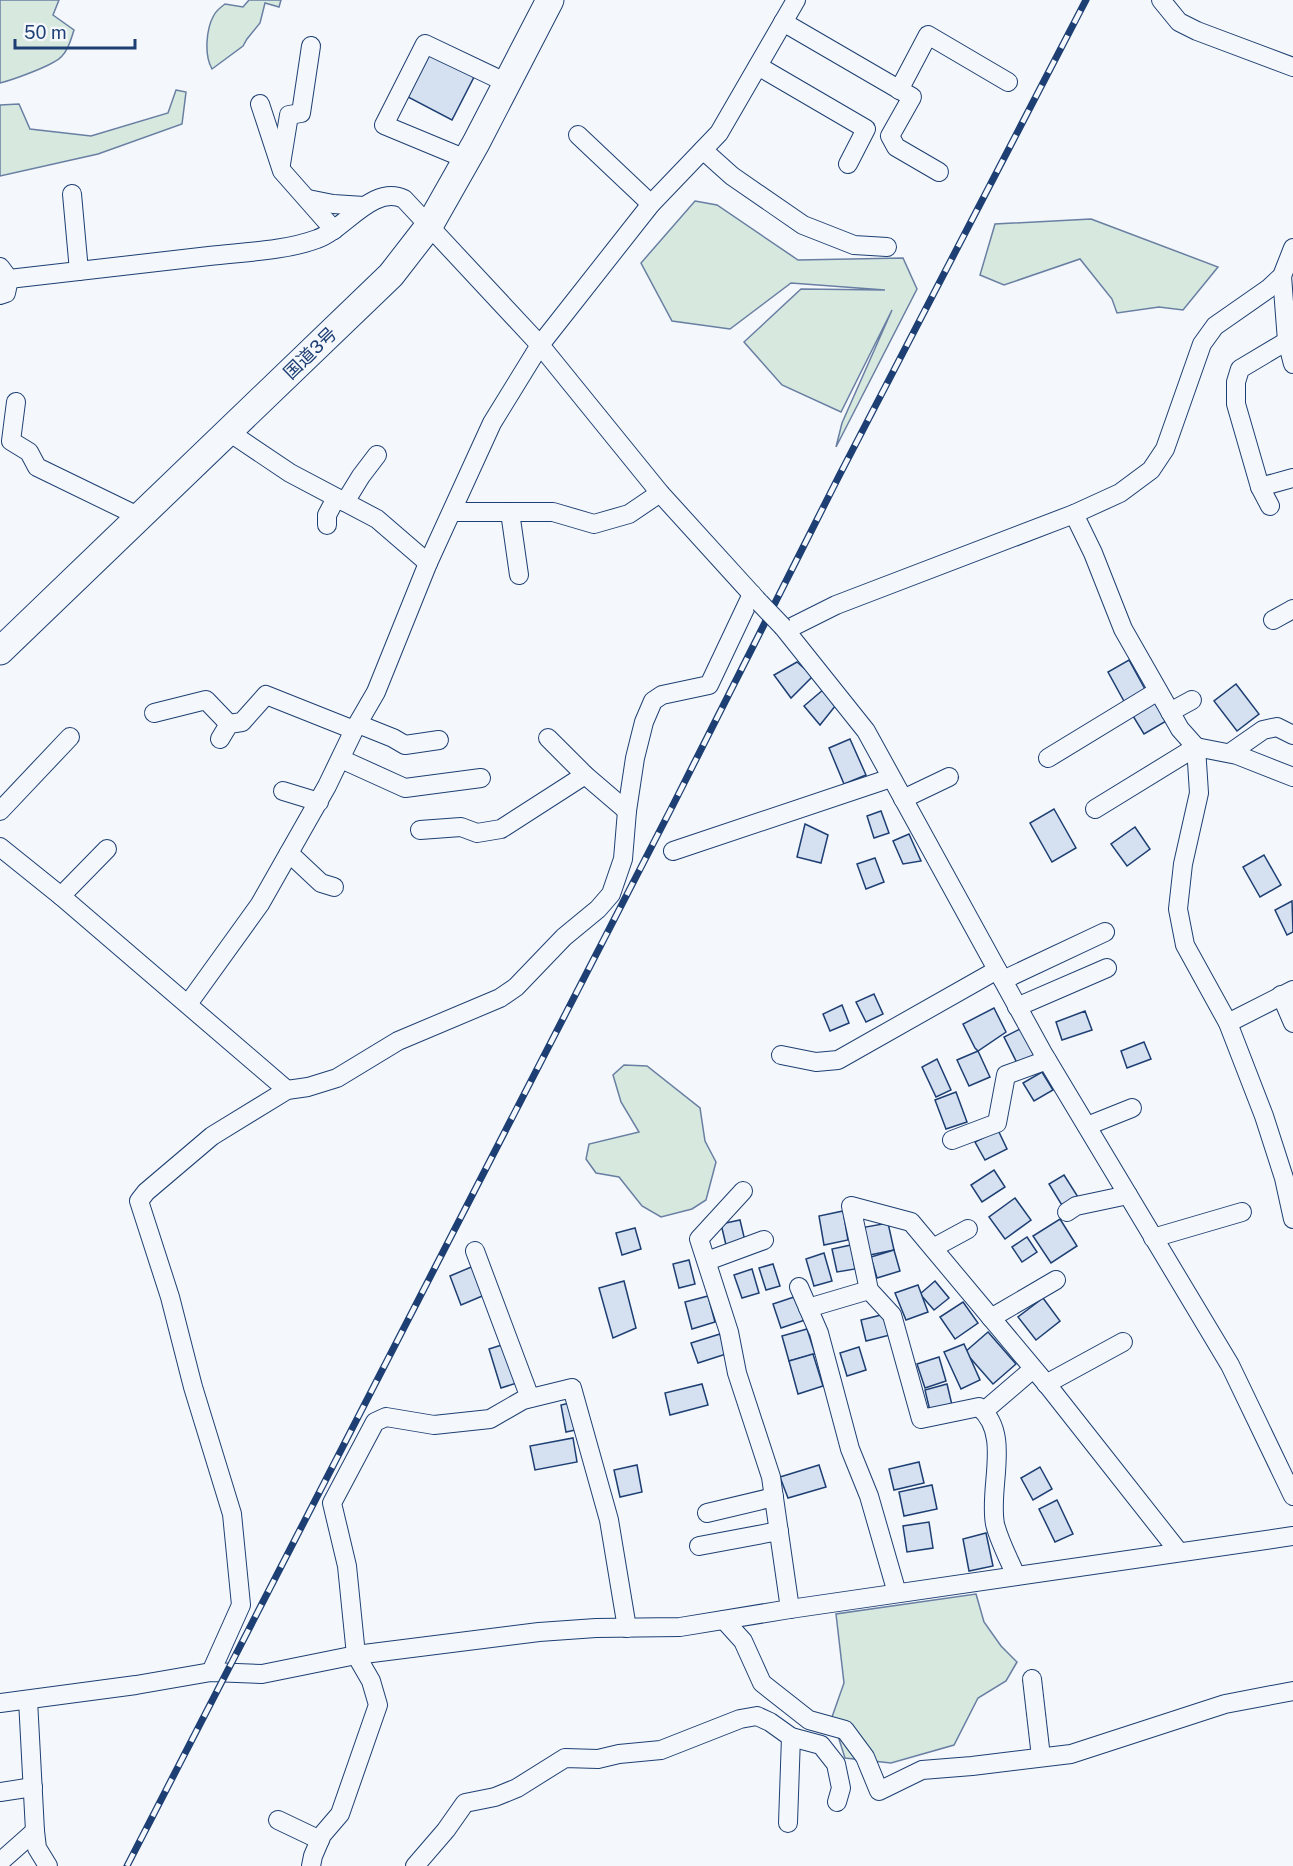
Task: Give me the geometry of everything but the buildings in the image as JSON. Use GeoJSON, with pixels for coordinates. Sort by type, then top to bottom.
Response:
{"type":"FeatureCollection","features":[{"type":"Feature","properties":{"kind":"highway","name":"国道3号"},"geometry":{"type":"LineString","coordinates":[[0,651],[390,275],[429,226],[550,0]]}},
{"type":"Feature","properties":{"kind":"street"},"geometry":{"type":"LineString","coordinates":[[188,1004],[260,904],[319,802],[376,692],[428,563],[492,423],[540,345],[651,204],[719,133],[796,0]]}},
{"type":"Feature","properties":{"kind":"street"},"geometry":{"type":"LineString","coordinates":[[1161,0],[1179,22],[1293,67]]}},
{"type":"Feature","properties":{"kind":"street"},"geometry":{"type":"LineString","coordinates":[[783,22],[912,97],[890,136],[896,147],[939,172]]}},
{"type":"Feature","properties":{"kind":"street"},"geometry":{"type":"LineString","coordinates":[[899,90],[928,36],[1008,82]]}},
{"type":"Feature","properties":{"kind":"street"},"geometry":{"type":"LineString","coordinates":[[466,159],[384,125],[425,44],[507,83]]}},
{"type":"Feature","properties":{"kind":"street"},"geometry":{"type":"LineString","coordinates":[[280,166],[290,115],[301,113],[311,46]]}},
{"type":"Feature","properties":{"kind":"street"},"geometry":{"type":"LineString","coordinates":[[758,66],[866,129],[848,164]]}},
{"type":"Feature","properties":{"kind":"street"},"geometry":{"type":"LineString","coordinates":[[260,104],[282,171],[334,230]]}},
{"type":"Feature","properties":{"kind":"street"},"geometry":{"type":"LineString","coordinates":[[578,135],[651,204]]}},
{"type":"Feature","properties":{"kind":"street"},"geometry":{"type":"LineString","coordinates":[[703,150],[732,176],[803,225],[854,245],[887,247]]}},
{"type":"Feature","properties":{"kind":"street"},"geometry":{"type":"LineString","coordinates":[[72,194],[79,271]]}},
{"type":"Feature","properties":{"kind":"street"},"geometry":{"type":"LineString","coordinates":[[3,280],[274,249],[318,239],[334,230],[364,206],[378,199],[398,196],[405,199],[540,345],[660,493],[784,628],[866,731],[1047,1060],[1230,1365],[1293,1496]]}},
{"type":"Feature","properties":{"kind":"street"},"geometry":{"type":"LineString","coordinates":[[308,199],[333,204],[364,206]]}},
{"type":"Feature","properties":{"kind":"street"},"geometry":{"type":"LineString","coordinates":[[1293,248],[1287,272],[1287,341],[1293,364]]}},
{"type":"Feature","properties":{"kind":"street"},"geometry":{"type":"LineString","coordinates":[[784,628],[836,605],[1074,514],[1120,493],[1151,470],[1165,449],[1202,344],[1215,327],[1268,289],[1287,272]]}},
{"type":"Feature","properties":{"kind":"street"},"geometry":{"type":"LineString","coordinates":[[1270,506],[1260,487],[1236,404],[1236,382],[1240,369],[1287,341]]}},
{"type":"Feature","properties":{"kind":"street"},"geometry":{"type":"LineString","coordinates":[[16,402],[10,441],[29,452],[37,467],[140,517]]}},
{"type":"Feature","properties":{"kind":"street"},"geometry":{"type":"LineString","coordinates":[[229,432],[290,473],[377,519],[428,563]]}},
{"type":"Feature","properties":{"kind":"street"},"geometry":{"type":"LineString","coordinates":[[327,525],[327,515],[377,455]]}},
{"type":"Feature","properties":{"kind":"street"},"geometry":{"type":"LineString","coordinates":[[1260,487],[1293,478]]}},
{"type":"Feature","properties":{"kind":"street"},"geometry":{"type":"LineString","coordinates":[[452,512],[553,512],[594,524],[629,514],[660,493]]}},
{"type":"Feature","properties":{"kind":"street"},"geometry":{"type":"LineString","coordinates":[[510,512],[519,575]]}},
{"type":"Feature","properties":{"kind":"street"},"geometry":{"type":"LineString","coordinates":[[1074,514],[1093,553],[1123,629],[1180,729],[1196,747],[1199,793],[1183,864],[1178,909],[1185,945],[1228,1023],[1264,1116],[1284,1178],[1293,1219]]}},
{"type":"Feature","properties":{"kind":"street"},"geometry":{"type":"LineString","coordinates":[[211,1672],[241,1605],[232,1514],[140,1201],[146,1192],[212,1136],[287,1090],[308,1088],[337,1078],[398,1041],[500,998],[516,987],[564,937],[598,909],[611,894],[623,858],[635,758],[653,701],[663,695],[709,685],[756,598]]}},
{"type":"Feature","properties":{"kind":"street"},"geometry":{"type":"LineString","coordinates":[[1273,620],[1293,609]]}},
{"type":"Feature","properties":{"kind":"street"},"geometry":{"type":"LineString","coordinates":[[1048,758],[1158,691]]}},
{"type":"Feature","properties":{"kind":"street"},"geometry":{"type":"LineString","coordinates":[[153,713],[206,700],[224,732],[242,722],[266,695],[393,738],[405,745],[439,740]]}},
{"type":"Feature","properties":{"kind":"street"},"geometry":{"type":"LineString","coordinates":[[1170,712],[1192,700]]}},
{"type":"Feature","properties":{"kind":"street"},"geometry":{"type":"LineString","coordinates":[[1230,753],[1263,730],[1277,727],[1293,735]]}},
{"type":"Feature","properties":{"kind":"street"},"geometry":{"type":"LineString","coordinates":[[0,811],[70,737]]}},
{"type":"Feature","properties":{"kind":"street"},"geometry":{"type":"LineString","coordinates":[[548,738],[585,775],[627,811]]}},
{"type":"Feature","properties":{"kind":"street"},"geometry":{"type":"LineString","coordinates":[[1095,809],[1196,747],[1237,754],[1293,777]]}},
{"type":"Feature","properties":{"kind":"street"},"geometry":{"type":"LineString","coordinates":[[341,759],[405,788],[481,778]]}},
{"type":"Feature","properties":{"kind":"street"},"geometry":{"type":"LineString","coordinates":[[420,830],[461,827],[477,833],[501,829],[585,775]]}},
{"type":"Feature","properties":{"kind":"street"},"geometry":{"type":"LineString","coordinates":[[903,799],[950,777]]}},
{"type":"Feature","properties":{"kind":"street"},"geometry":{"type":"LineString","coordinates":[[673,851],[891,778]]}},
{"type":"Feature","properties":{"kind":"street"},"geometry":{"type":"LineString","coordinates":[[283,791],[319,802]]}},
{"type":"Feature","properties":{"kind":"street"},"geometry":{"type":"LineString","coordinates":[[0,847],[61,896],[287,1090]]}},
{"type":"Feature","properties":{"kind":"street"},"geometry":{"type":"LineString","coordinates":[[61,896],[107,849]]}},
{"type":"Feature","properties":{"kind":"street"},"geometry":{"type":"LineString","coordinates":[[289,853],[321,883],[334,887]]}},
{"type":"Feature","properties":{"kind":"street"},"geometry":{"type":"LineString","coordinates":[[781,1055],[816,1062],[838,1060],[1000,975],[1105,932]]}},
{"type":"Feature","properties":{"kind":"street"},"geometry":{"type":"LineString","coordinates":[[1017,1007],[1107,968]]}},
{"type":"Feature","properties":{"kind":"street"},"geometry":{"type":"LineString","coordinates":[[1228,1023],[1287,992],[1293,1023]]}},
{"type":"Feature","properties":{"kind":"street"},"geometry":{"type":"LineString","coordinates":[[952,1140],[997,1123],[1006,1074],[1047,1060]]}},
{"type":"Feature","properties":{"kind":"street"},"geometry":{"type":"LineString","coordinates":[[1087,1126],[1132,1108]]}},
{"type":"Feature","properties":{"kind":"street"},"geometry":{"type":"LineString","coordinates":[[999,1115],[1007,1133]]}},
{"type":"Feature","properties":{"kind":"street"},"geometry":{"type":"LineString","coordinates":[[743,1191],[699,1239],[729,1332],[737,1373],[771,1477],[790,1609]]}},
{"type":"Feature","properties":{"kind":"street"},"geometry":{"type":"LineString","coordinates":[[1067,1212],[1076,1206],[1128,1195]]}},
{"type":"Feature","properties":{"kind":"street"},"geometry":{"type":"LineString","coordinates":[[1016,1576],[995,1525],[993,1500],[997,1445],[992,1426],[984,1411],[979,1407],[921,1419],[892,1315],[869,1290],[851,1206],[911,1222],[1034,1369],[1179,1552]]}},
{"type":"Feature","properties":{"kind":"street"},"geometry":{"type":"LineString","coordinates":[[1154,1238],[1242,1212]]}},
{"type":"Feature","properties":{"kind":"street"},"geometry":{"type":"LineString","coordinates":[[933,1248],[968,1229]]}},
{"type":"Feature","properties":{"kind":"street"},"geometry":{"type":"LineString","coordinates":[[707,1262],[764,1240]]}},
{"type":"Feature","properties":{"kind":"street"},"geometry":{"type":"LineString","coordinates":[[475,1251],[530,1398]]}},
{"type":"Feature","properties":{"kind":"street"},"geometry":{"type":"LineString","coordinates":[[991,1318],[1056,1280]]}},
{"type":"Feature","properties":{"kind":"street"},"geometry":{"type":"LineString","coordinates":[[799,1287],[819,1333],[850,1449],[869,1496],[897,1593]]}},
{"type":"Feature","properties":{"kind":"street"},"geometry":{"type":"LineString","coordinates":[[808,1308],[869,1290]]}},
{"type":"Feature","properties":{"kind":"street"},"geometry":{"type":"LineString","coordinates":[[1046,1384],[1123,1342]]}},
{"type":"Feature","properties":{"kind":"street"},"geometry":{"type":"LineString","coordinates":[[984,1411],[1034,1369]]}},
{"type":"Feature","properties":{"kind":"street"},"geometry":{"type":"LineString","coordinates":[[311,1866],[322,1835],[340,1814],[378,1705],[371,1681],[356,1656],[347,1566],[332,1503],[375,1422],[386,1417],[434,1425],[490,1419],[523,1400],[572,1388],[609,1520],[627,1628]]}},
{"type":"Feature","properties":{"kind":"street"},"geometry":{"type":"LineString","coordinates":[[707,1513],[774,1497]]}},
{"type":"Feature","properties":{"kind":"street"},"geometry":{"type":"LineString","coordinates":[[699,1546],[779,1531]]}},
{"type":"Feature","properties":{"kind":"street"},"geometry":{"type":"LineString","coordinates":[[0,1703],[211,1672],[262,1674],[356,1656],[539,1632],[680,1627],[1293,1536]]}},
{"type":"Feature","properties":{"kind":"street"},"geometry":{"type":"LineString","coordinates":[[724,1620],[743,1641],[762,1683],[809,1720],[845,1730],[865,1757],[876,1784]]}},
{"type":"Feature","properties":{"kind":"street"},"geometry":{"type":"LineString","coordinates":[[1032,1679],[1041,1757]]}},
{"type":"Feature","properties":{"kind":"street"},"geometry":{"type":"LineString","coordinates":[[840,1782],[876,1784],[922,1770],[1071,1754],[1225,1704],[1293,1691]]}},
{"type":"Feature","properties":{"kind":"street"},"geometry":{"type":"LineString","coordinates":[[28,1700],[37,1848],[48,1866]]}},
{"type":"Feature","properties":{"kind":"street"},"geometry":{"type":"LineString","coordinates":[[415,1866],[446,1830],[465,1803],[495,1797],[517,1788],[565,1758],[598,1759],[619,1754],[661,1750],[740,1719],[757,1716],[791,1737],[821,1745],[836,1764],[841,1788],[837,1802]]}},
{"type":"Feature","properties":{"kind":"street"},"geometry":{"type":"LineString","coordinates":[[788,1823],[791,1737]]}},
{"type":"Feature","properties":{"kind":"street"},"geometry":{"type":"LineString","coordinates":[[0,1792],[33,1787]]}},
{"type":"Feature","properties":{"kind":"street"},"geometry":{"type":"LineString","coordinates":[[278,1820],[320,1840]]}},
{"type":"Feature","properties":{"kind":"street"},"geometry":{"type":"LineString","coordinates":[[0,1862],[35,1831]]}},
{"type":"Feature","properties":{"kind":"shaded area"},"geometry":{"type":"Polygon","coordinates":[[[0,0],[59,0],[53,15],[74,30],[70,44],[58,60],[23,76],[0,83],[0,0]]]}},
{"type":"Feature","properties":{"kind":"shaded area"},"geometry":{"type":"Polygon","coordinates":[[[249,0],[281,0],[279,7],[265,3],[260,23],[243,46],[212,69],[209,63],[207,42],[209,27],[214,15],[225,4],[243,7],[249,0]]]}},
{"type":"Feature","properties":{"kind":"shaded area"},"geometry":{"type":"Polygon","coordinates":[[[176,90],[186,92],[182,124],[98,154],[0,176],[0,105],[19,104],[30,129],[91,136],[168,113],[176,90]]]}},
{"type":"Feature","properties":{"kind":"shaded area"},"geometry":{"type":"Polygon","coordinates":[[[695,201],[717,205],[798,260],[903,258],[917,289],[836,447],[842,423],[892,310],[841,412],[782,385],[744,342],[801,289],[885,290],[791,283],[730,329],[672,321],[641,263],[695,201]]]}},
{"type":"Feature","properties":{"kind":"shaded area"},"geometry":{"type":"Polygon","coordinates":[[[1091,219],[1218,267],[1183,310],[1159,307],[1117,313],[1112,299],[1080,259],[1004,285],[980,275],[995,224],[1091,219]]]}},
{"type":"Feature","properties":{"kind":"shaded area"},"geometry":{"type":"Polygon","coordinates":[[[624,1065],[647,1066],[700,1108],[705,1141],[716,1162],[706,1200],[692,1209],[661,1217],[642,1206],[619,1177],[596,1173],[586,1159],[589,1144],[639,1132],[621,1102],[613,1075],[624,1065]]]}},
{"type":"Feature","properties":{"kind":"shaded area"},"geometry":{"type":"Polygon","coordinates":[[[976,1594],[984,1622],[1001,1646],[1017,1662],[1006,1681],[978,1698],[954,1745],[891,1763],[845,1758],[832,1717],[844,1683],[836,1614],[976,1594]]]}},
{"type":"Feature","properties":{"kind":"railway"},"geometry":{"type":"LineString","coordinates":[[127,1866],[673,805],[839,476],[1086,0]]}}]}
